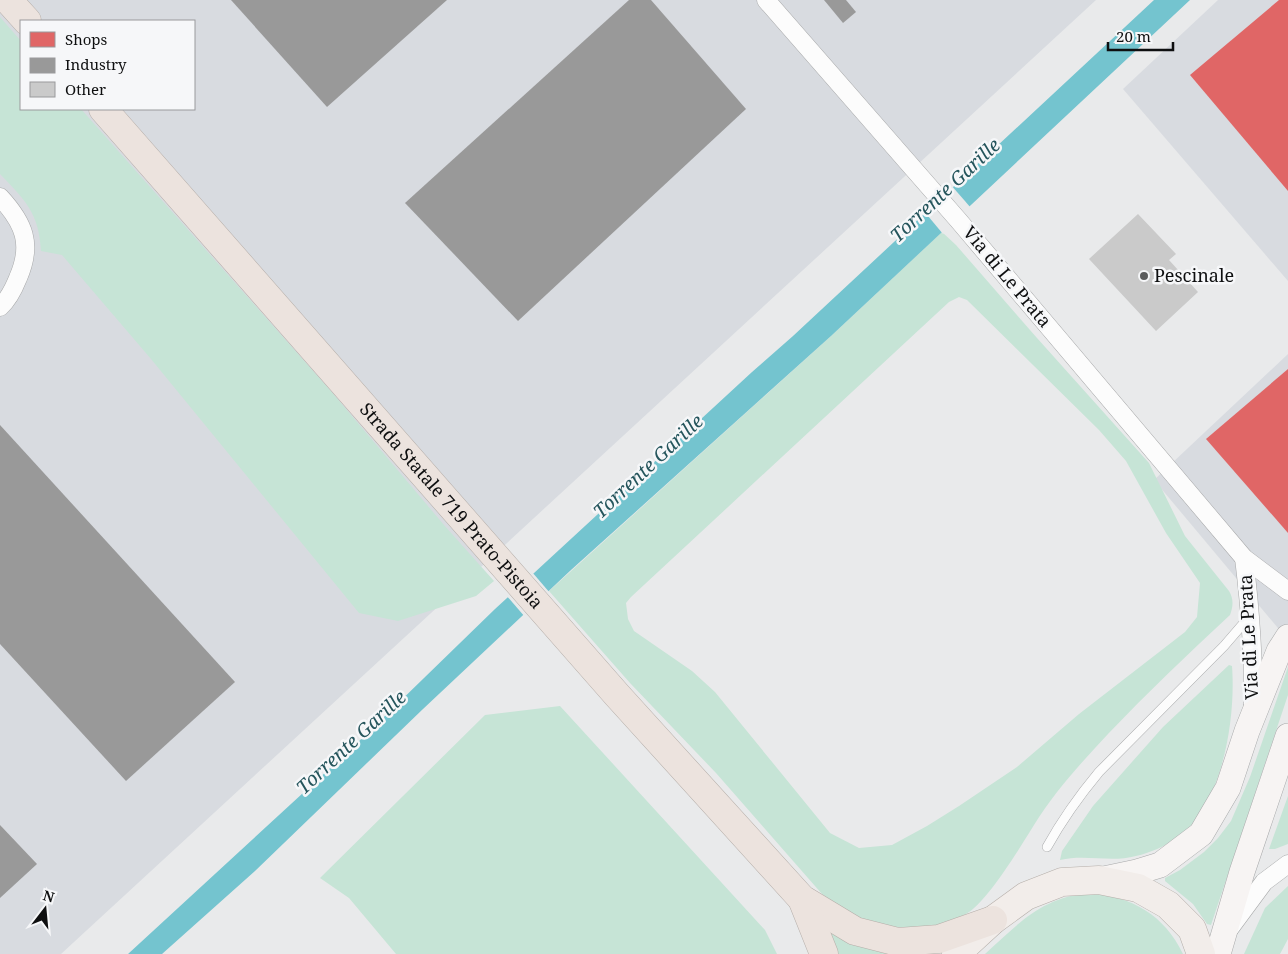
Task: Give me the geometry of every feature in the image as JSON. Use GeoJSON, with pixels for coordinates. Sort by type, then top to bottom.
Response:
{"type":"FeatureCollection","features":[{"type":"Feature","properties":{"kind":"highway"},"geometry":{"type":"LineString","coordinates":[[8,0],[26,20]]}},
{"type":"Feature","properties":{"kind":"highway","name":"Strada Statale 719 Prato-Pistoia"},"geometry":{"type":"LineString","coordinates":[[104,110],[617,695],[802,899]]}},
{"type":"Feature","properties":{"kind":"highway"},"geometry":{"type":"LineString","coordinates":[[802,899],[855,931],[898,942],[939,939],[993,920]]}},
{"type":"Feature","properties":{"kind":"highway"},"geometry":{"type":"LineString","coordinates":[[802,899],[824,954]]}},
{"type":"Feature","properties":{"kind":"main road"},"geometry":{"type":"LineString","coordinates":[[956,954],[993,920],[1026,896],[1062,882],[1099,880],[1137,872],[1160,864],[1201,834],[1228,788],[1252,717],[1279,651],[1288,636]]}},
{"type":"Feature","properties":{"kind":"main road"},"geometry":{"type":"LineString","coordinates":[[1099,880],[1138,888],[1168,905],[1214,949],[1288,736]]}},
{"type":"Feature","properties":{"kind":"street","name":"Via di Le Prata"},"geometry":{"type":"LineString","coordinates":[[766,0],[960,221],[1244,558],[1288,591]]}},
{"type":"Feature","properties":{"kind":"street"},"geometry":{"type":"LineString","coordinates":[[0,197],[17,216],[24,234],[26,248],[23,267],[15,286],[5,303],[0,307]]}},
{"type":"Feature","properties":{"kind":"street","name":"Via di Le Prata"},"geometry":{"type":"LineString","coordinates":[[1244,558],[1251,615],[1254,666],[1252,717]]}},
{"type":"Feature","properties":{"kind":"street"},"geometry":{"type":"LineString","coordinates":[[1214,949],[1264,882],[1288,864]]}},
{"type":"Feature","properties":{"kind":"lane"},"geometry":{"type":"LineString","coordinates":[[1047,847],[1061,823],[1098,772],[1224,646],[1251,615]]}},
{"type":"Feature","properties":{"kind":"shaded area"},"geometry":{"type":"Polygon","coordinates":[[[0,0],[1096,0],[61,954],[0,954],[0,0]]]}},
{"type":"Feature","properties":{"kind":"shaded area"},"geometry":{"type":"Polygon","coordinates":[[[1218,0],[1288,0],[1288,281],[1123,89],[1218,0]]]}},
{"type":"Feature","properties":{"kind":"shaded area"},"geometry":{"type":"Polygon","coordinates":[[[1288,354],[1288,640],[1154,480],[1288,354]]]}},
{"type":"Feature","properties":{"kind":"green space"},"geometry":{"type":"Polygon","coordinates":[[[0,17],[20,40],[20,110],[82,110],[330,390],[494,581],[476,596],[398,621],[359,613],[151,359],[62,255],[41,251],[40,238],[34,217],[17,192],[0,174],[0,17]]]}},
{"type":"Feature","properties":{"kind":"green space"},"geometry":{"type":"Polygon","coordinates":[[[942,232],[956,245],[1149,463],[1185,536],[1231,594],[1232,606],[1230,615],[1108,734],[1069,778],[1042,813],[1003,874],[983,899],[966,914],[932,927],[900,927],[867,922],[849,913],[822,894],[716,773],[630,683],[549,591],[831,336],[942,232]],[[959,297],[949,302],[626,603],[628,619],[634,631],[692,671],[715,692],[830,833],[859,848],[892,845],[927,826],[1017,767],[1079,714],[1185,632],[1197,617],[1200,583],[1166,533],[1126,461],[1099,430],[967,300],[959,297]]]}},
{"type":"Feature","properties":{"kind":"green space"},"geometry":{"type":"Polygon","coordinates":[[[1229,665],[1232,666],[1232,710],[1223,759],[1216,783],[1206,805],[1193,824],[1172,841],[1141,855],[1117,859],[1070,858],[1060,860],[1062,851],[1093,806],[1163,727],[1229,665]]]}},
{"type":"Feature","properties":{"kind":"green space"},"geometry":{"type":"Polygon","coordinates":[[[1288,667],[1288,695],[1211,925],[1207,924],[1193,904],[1165,881],[1165,878],[1180,870],[1204,852],[1231,821],[1250,777],[1288,667]]]}},
{"type":"Feature","properties":{"kind":"green space"},"geometry":{"type":"Polygon","coordinates":[[[560,706],[765,930],[777,954],[396,954],[349,898],[320,878],[485,715],[560,706]]]}},
{"type":"Feature","properties":{"kind":"green space"},"geometry":{"type":"Polygon","coordinates":[[[1288,796],[1288,844],[1275,849],[1269,849],[1288,796]]]}},
{"type":"Feature","properties":{"kind":"green space"},"geometry":{"type":"Polygon","coordinates":[[[1288,886],[1288,939],[1280,954],[1244,954],[1265,908],[1288,886]]]}},
{"type":"Feature","properties":{"kind":"green space"},"geometry":{"type":"Polygon","coordinates":[[[1090,893],[1120,899],[1146,910],[1166,929],[1183,954],[985,954],[1032,913],[1058,900],[1073,895],[1090,893]]]}},
{"type":"Feature","properties":{"kind":"green space"},"geometry":{"type":"Polygon","coordinates":[[[827,930],[936,952],[934,954],[837,954],[827,930]]]}},
{"type":"Feature","properties":{"kind":"water"},"geometry":{"type":"Polygon","coordinates":[[[1154,0],[1190,0],[831,336],[571,570],[255,871],[162,954],[128,954],[353,747],[495,609],[793,336],[1154,0]]]}},
{"type":"Feature","properties":{"kind":"pier"},"geometry":{"type":"Polygon","coordinates":[[[951,185],[971,208],[943,234],[923,210],[951,185]]]}},
{"type":"Feature","properties":{"kind":"pier"},"geometry":{"type":"Polygon","coordinates":[[[532,572],[550,593],[525,617],[506,595],[532,572]]]}},
{"type":"Feature","properties":{"kind":"building: Shops"},"geometry":{"type":"Polygon","coordinates":[[[1279,0],[1288,0],[1288,191],[1190,75],[1279,0]]]}},
{"type":"Feature","properties":{"kind":"building: Shops"},"geometry":{"type":"Polygon","coordinates":[[[1288,369],[1288,533],[1206,439],[1288,369]]]}},
{"type":"Feature","properties":{"kind":"building: Industry"},"geometry":{"type":"Polygon","coordinates":[[[231,0],[447,0],[327,107],[231,0]]]}},
{"type":"Feature","properties":{"kind":"building: Industry"},"geometry":{"type":"Polygon","coordinates":[[[629,0],[651,0],[746,109],[518,321],[405,203],[629,0]]]}},
{"type":"Feature","properties":{"kind":"building: Industry"},"geometry":{"type":"Polygon","coordinates":[[[824,0],[846,0],[856,12],[843,23],[824,0]]]}},
{"type":"Feature","properties":{"kind":"building: Industry"},"geometry":{"type":"Polygon","coordinates":[[[0,425],[235,682],[126,781],[0,644],[0,425]]]}},
{"type":"Feature","properties":{"kind":"building: Industry"},"geometry":{"type":"Polygon","coordinates":[[[0,825],[37,864],[0,898],[0,825]]]}},
{"type":"Feature","properties":{"kind":"building: Other","name":"Pescinale"},"geometry":{"type":"Polygon","coordinates":[[[1138,214],[1176,254],[1169,260],[1198,292],[1156,331],[1089,259],[1138,214]]]}},
{"type":"Feature","properties":{"kind":"place","name":"Pescinale"},"geometry":{"type":"Point","coordinates":[1144,276]}},
{"type":"Feature","properties":{"kind":"water label","name":"Torrente Garille"},"geometry":{"type":"Point","coordinates":[945,190]}},
{"type":"Feature","properties":{"kind":"water label","name":"Torrente Garille"},"geometry":{"type":"Point","coordinates":[648,466]}},
{"type":"Feature","properties":{"kind":"water label","name":"Torrente Garille"},"geometry":{"type":"Point","coordinates":[351,742]}}]}
